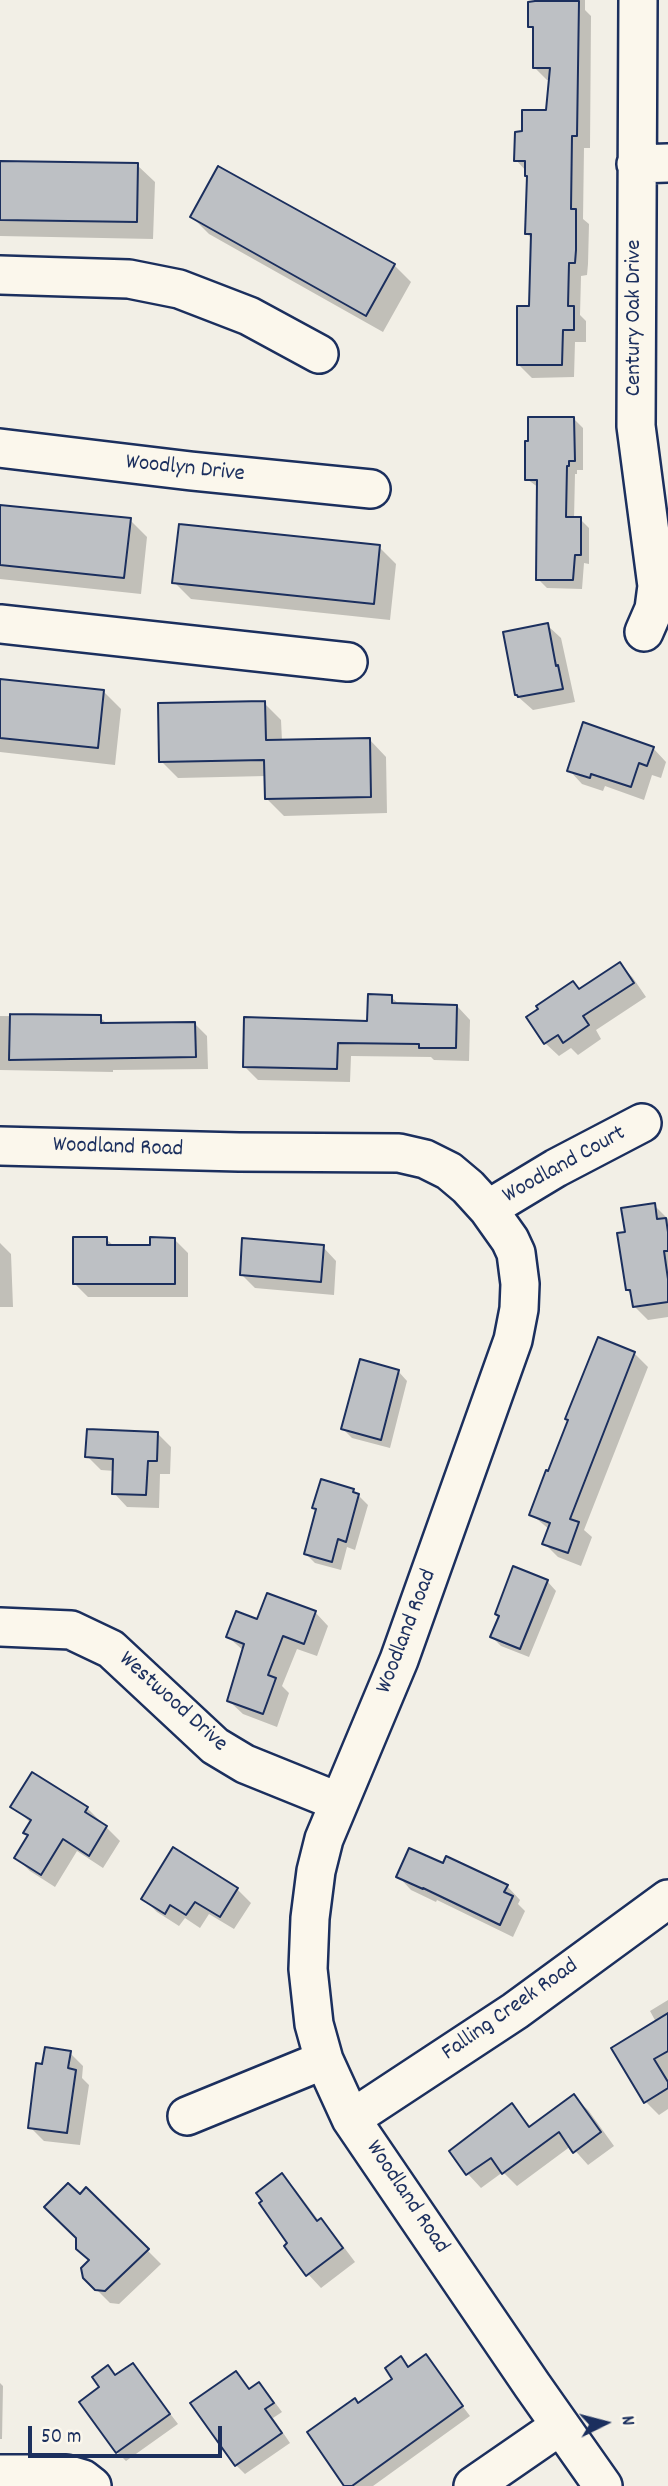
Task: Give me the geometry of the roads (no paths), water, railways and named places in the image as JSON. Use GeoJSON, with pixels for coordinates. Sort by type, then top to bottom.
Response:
{"type":"FeatureCollection","features":[{"type":"Feature","properties":{"kind":"street","name":"Century Oak Drive"},"geometry":{"type":"LineString","coordinates":[[638,0],[652,163],[638,301],[636,426],[657,586],[654,610],[644,632]]}},
{"type":"Feature","properties":{"kind":"street"},"geometry":{"type":"LineString","coordinates":[[0,275],[129,279],[179,289],[248,316],[319,354]]}},
{"type":"Feature","properties":{"kind":"street","name":"Woodlyn Drive"},"geometry":{"type":"LineString","coordinates":[[0,448],[371,489]]}},
{"type":"Feature","properties":{"kind":"street"},"geometry":{"type":"LineString","coordinates":[[0,624],[348,662]]}},
{"type":"Feature","properties":{"kind":"street","name":"Woodland Court"},"geometry":{"type":"LineString","coordinates":[[488,1209],[556,1168],[642,1123]]}},
{"type":"Feature","properties":{"kind":"street","name":"Woodland Road"},"geometry":{"type":"LineString","coordinates":[[0,1146],[399,1153],[425,1159],[449,1171],[468,1187],[488,1209],[516,1253],[520,1284],[519,1309],[513,1340],[399,1660],[321,1850],[310,1919],[308,1969],[314,2024],[324,2060],[351,2119],[603,2486]]}},
{"type":"Feature","properties":{"kind":"street","name":"Westwood Drive"},"geometry":{"type":"LineString","coordinates":[[0,1627],[71,1630],[111,1649],[215,1746],[245,1765],[339,1802]]}},
{"type":"Feature","properties":{"kind":"street","name":"Falling Creek Road"},"geometry":{"type":"LineString","coordinates":[[351,2119],[516,2011],[668,1899]]}},
{"type":"Feature","properties":{"kind":"street"},"geometry":{"type":"LineString","coordinates":[[187,2116],[324,2060]]}},
{"type":"Feature","properties":{"kind":"street"},"geometry":{"type":"LineString","coordinates":[[473,2486],[560,2426]]}},
{"type":"Feature","properties":{"kind":"street"},"geometry":{"type":"LineString","coordinates":[[0,2474],[66,2474],[83,2479],[92,2486]]}}]}
